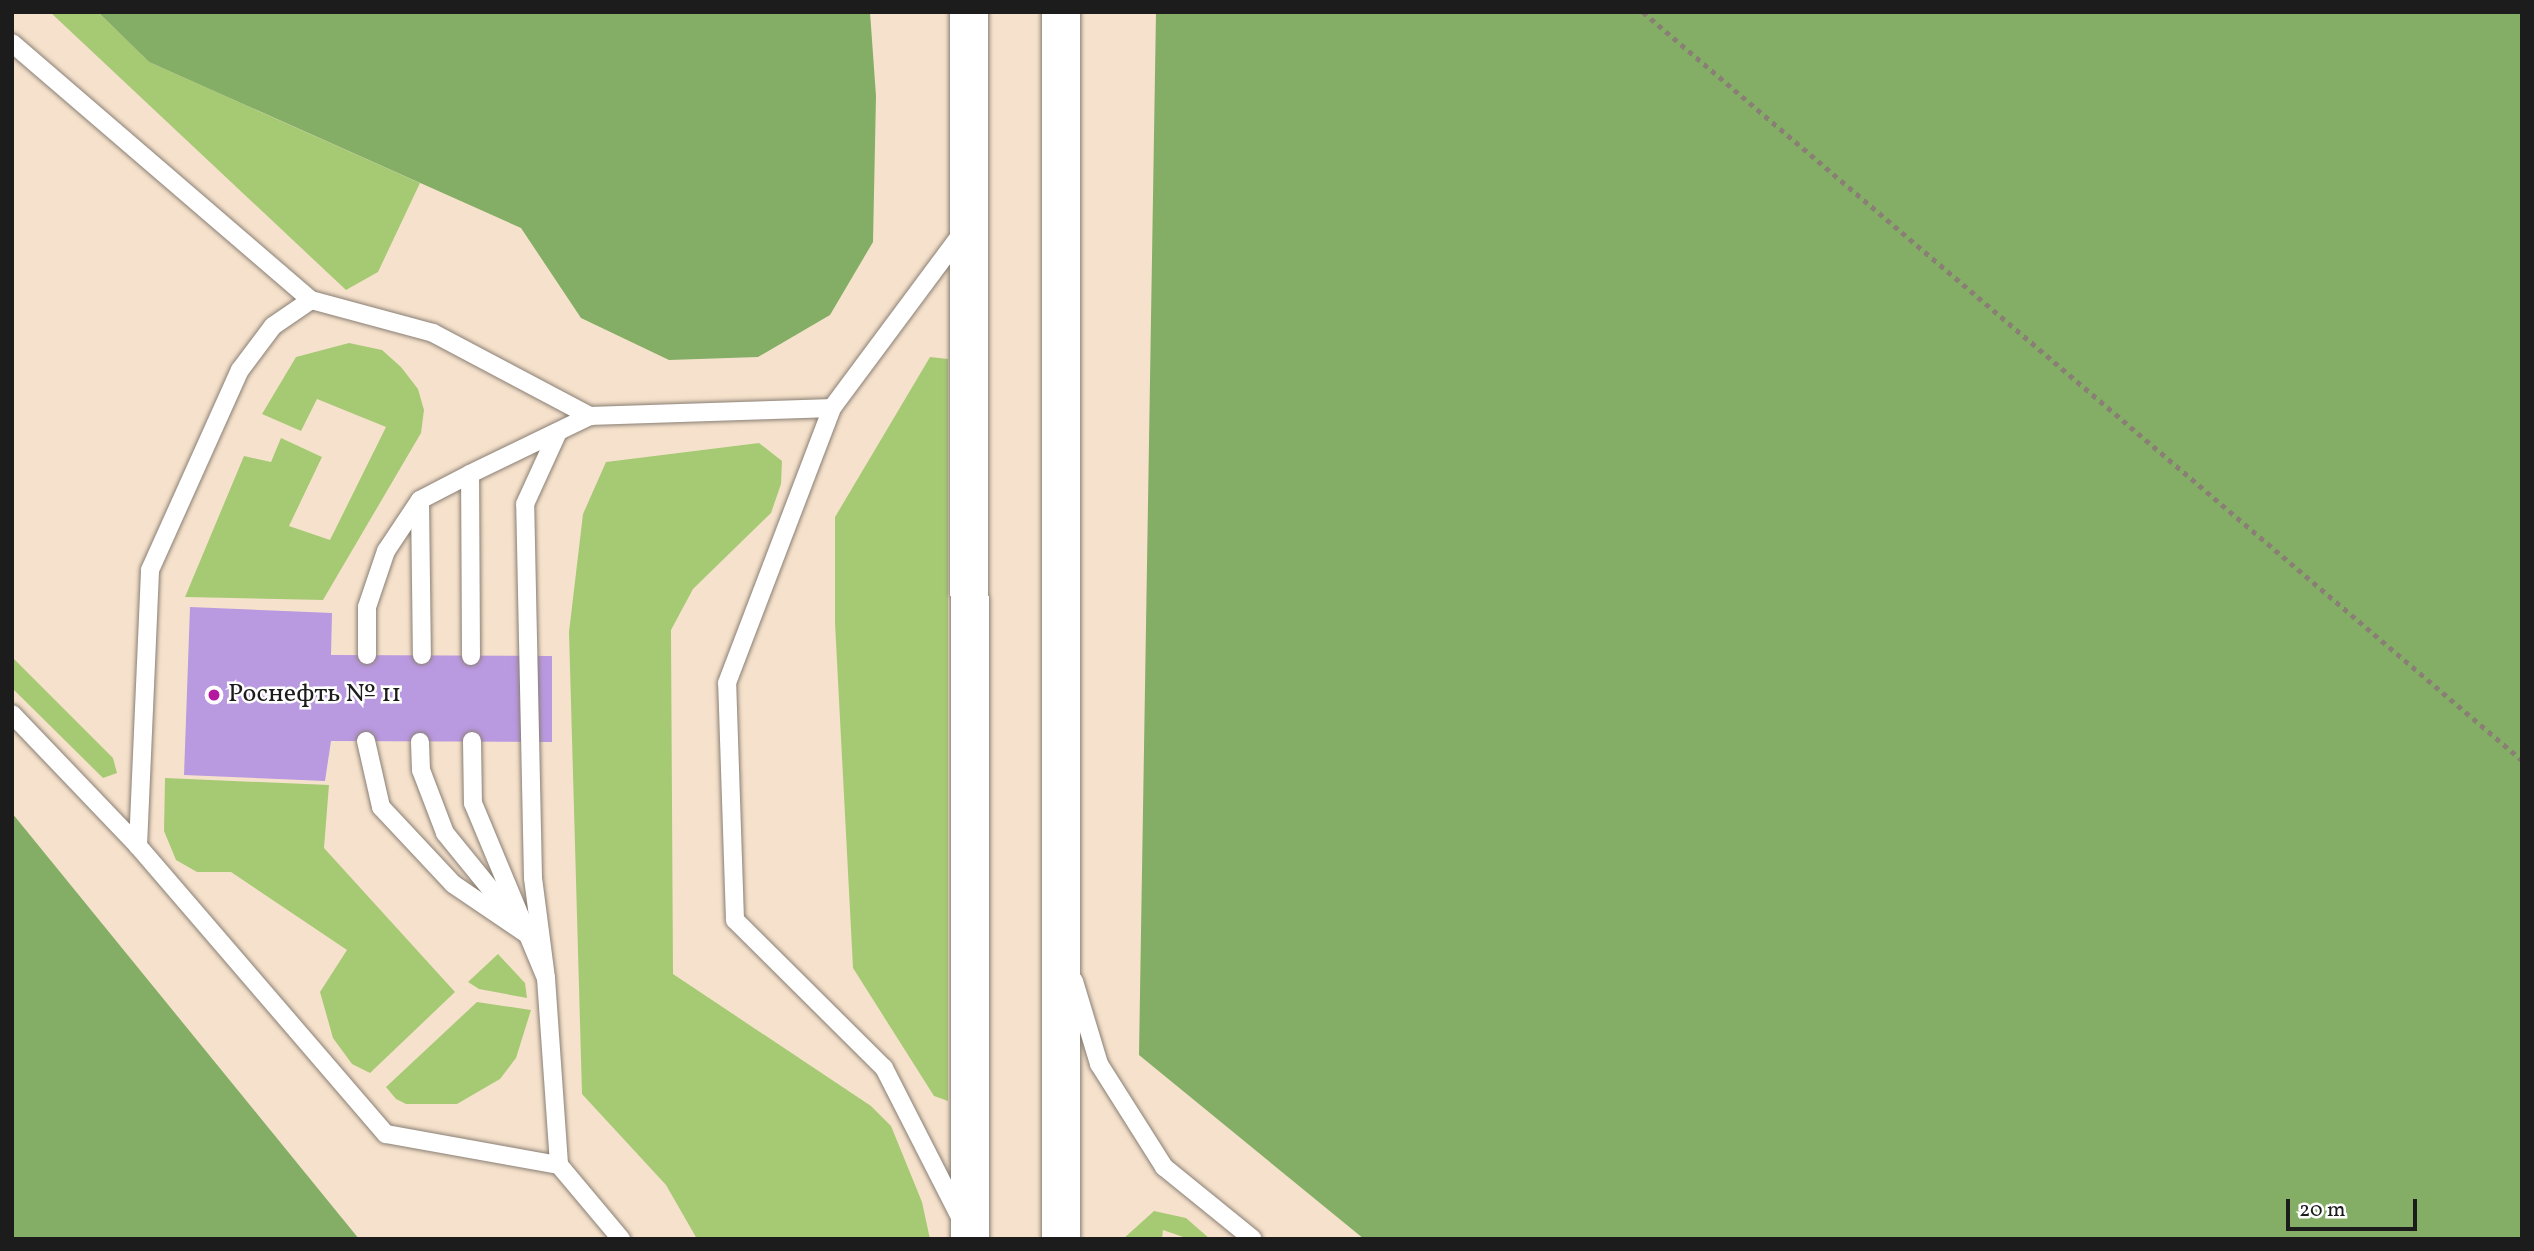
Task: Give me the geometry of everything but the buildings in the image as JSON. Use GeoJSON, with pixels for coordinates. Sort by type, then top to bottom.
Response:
{"type":"FeatureCollection","features":[{"type":"Feature","properties":{"kind":"highway"},"geometry":{"type":"LineString","coordinates":[[969,12],[970,1238]]}},
{"type":"Feature","properties":{"kind":"highway"},"geometry":{"type":"LineString","coordinates":[[1061,12],[1062,1239]]}},
{"type":"Feature","properties":{"kind":"lane"},"geometry":{"type":"LineString","coordinates":[[12,43],[310,300],[433,333],[590,416]]}},
{"type":"Feature","properties":{"kind":"lane"},"geometry":{"type":"LineString","coordinates":[[970,221],[832,408],[727,684],[735,920],[884,1068],[970,1238]]}},
{"type":"Feature","properties":{"kind":"lane"},"geometry":{"type":"LineString","coordinates":[[138,846],[150,570],[240,370],[273,326],[310,300]]}},
{"type":"Feature","properties":{"kind":"lane"},"geometry":{"type":"LineString","coordinates":[[367,655],[367,607],[386,551],[421,500],[590,416],[832,408]]}},
{"type":"Feature","properties":{"kind":"lane"},"geometry":{"type":"LineString","coordinates":[[558,432],[525,504],[533,878],[546,978],[559,1166],[621,1239]]}},
{"type":"Feature","properties":{"kind":"lane"},"geometry":{"type":"LineString","coordinates":[[470,474],[471,656]]}},
{"type":"Feature","properties":{"kind":"lane"},"geometry":{"type":"LineString","coordinates":[[421,500],[422,655]]}},
{"type":"Feature","properties":{"kind":"lane"},"geometry":{"type":"LineString","coordinates":[[12,714],[138,846],[386,1133],[559,1166]]}},
{"type":"Feature","properties":{"kind":"lane"},"geometry":{"type":"LineString","coordinates":[[366,741],[381,807],[453,884],[528,935]]}},
{"type":"Feature","properties":{"kind":"lane"},"geometry":{"type":"LineString","coordinates":[[472,741],[473,803],[546,978]]}},
{"type":"Feature","properties":{"kind":"lane"},"geometry":{"type":"LineString","coordinates":[[420,742],[421,770],[445,833],[528,935]]}},
{"type":"Feature","properties":{"kind":"lane"},"geometry":{"type":"LineString","coordinates":[[1060,937],[1099,1064],[1113,1087],[1164,1167],[1252,1239]]}},
{"type":"Feature","properties":{"kind":"path"},"geometry":{"type":"LineString","coordinates":[[1643,12],[2522,760]]}},
{"type":"Feature","properties":{"kind":"green space"},"geometry":{"type":"Polygon","coordinates":[[[50,12],[98,12],[149,62],[420,183],[378,272],[346,290],[50,12]]]}},
{"type":"Feature","properties":{"kind":"green space"},"geometry":{"type":"Polygon","coordinates":[[[98,12],[870,12],[876,96],[873,242],[830,315],[758,357],[669,360],[581,318],[521,228],[149,62],[98,12]]]}},
{"type":"Feature","properties":{"kind":"green space"},"geometry":{"type":"Polygon","coordinates":[[[1156,12],[2522,12],[2522,1239],[1364,1239],[1139,1055],[1156,12]]]}},
{"type":"Feature","properties":{"kind":"green space"},"geometry":{"type":"Polygon","coordinates":[[[349,343],[382,350],[401,367],[418,389],[424,410],[421,433],[323,600],[185,597],[244,456],[271,462],[281,438],[322,457],[289,526],[330,540],[386,427],[317,399],[301,431],[262,414],[296,357],[349,343]]]}},
{"type":"Feature","properties":{"kind":"green space"},"geometry":{"type":"Polygon","coordinates":[[[930,357],[948,359],[948,1101],[934,1096],[853,968],[835,623],[835,517],[930,357]]]}},
{"type":"Feature","properties":{"kind":"green space"},"geometry":{"type":"Polygon","coordinates":[[[759,443],[782,461],[781,484],[771,513],[693,589],[671,630],[673,974],[871,1106],[891,1126],[922,1202],[930,1239],[697,1239],[666,1185],[582,1094],[569,632],[583,514],[606,462],[759,443]]]}},
{"type":"Feature","properties":{"kind":"green space"},"geometry":{"type":"Polygon","coordinates":[[[12,657],[113,758],[117,773],[103,778],[12,688],[12,657]]]}},
{"type":"Feature","properties":{"kind":"green space"},"geometry":{"type":"Polygon","coordinates":[[[165,778],[329,785],[324,848],[455,992],[370,1073],[352,1064],[333,1038],[320,992],[347,950],[231,872],[197,872],[176,860],[164,831],[165,778]]]}},
{"type":"Feature","properties":{"kind":"green space"},"geometry":{"type":"Polygon","coordinates":[[[12,813],[359,1239],[12,1239],[12,813]]]}},
{"type":"Feature","properties":{"kind":"green space"},"geometry":{"type":"Polygon","coordinates":[[[498,954],[525,983],[527,998],[479,989],[468,982],[498,954]]]}},
{"type":"Feature","properties":{"kind":"green space"},"geometry":{"type":"Polygon","coordinates":[[[477,1002],[531,1010],[516,1058],[500,1079],[457,1104],[406,1104],[396,1099],[386,1087],[477,1002]]]}},
{"type":"Feature","properties":{"kind":"green space"},"geometry":{"type":"Polygon","coordinates":[[[1154,1211],[1186,1218],[1210,1239],[1189,1239],[1163,1230],[1162,1239],[1123,1239],[1154,1211]]]}},
{"type":"Feature","properties":{"kind":"place","name":"Роснефть № 11"},"geometry":{"type":"Point","coordinates":[214,695]}}]}
